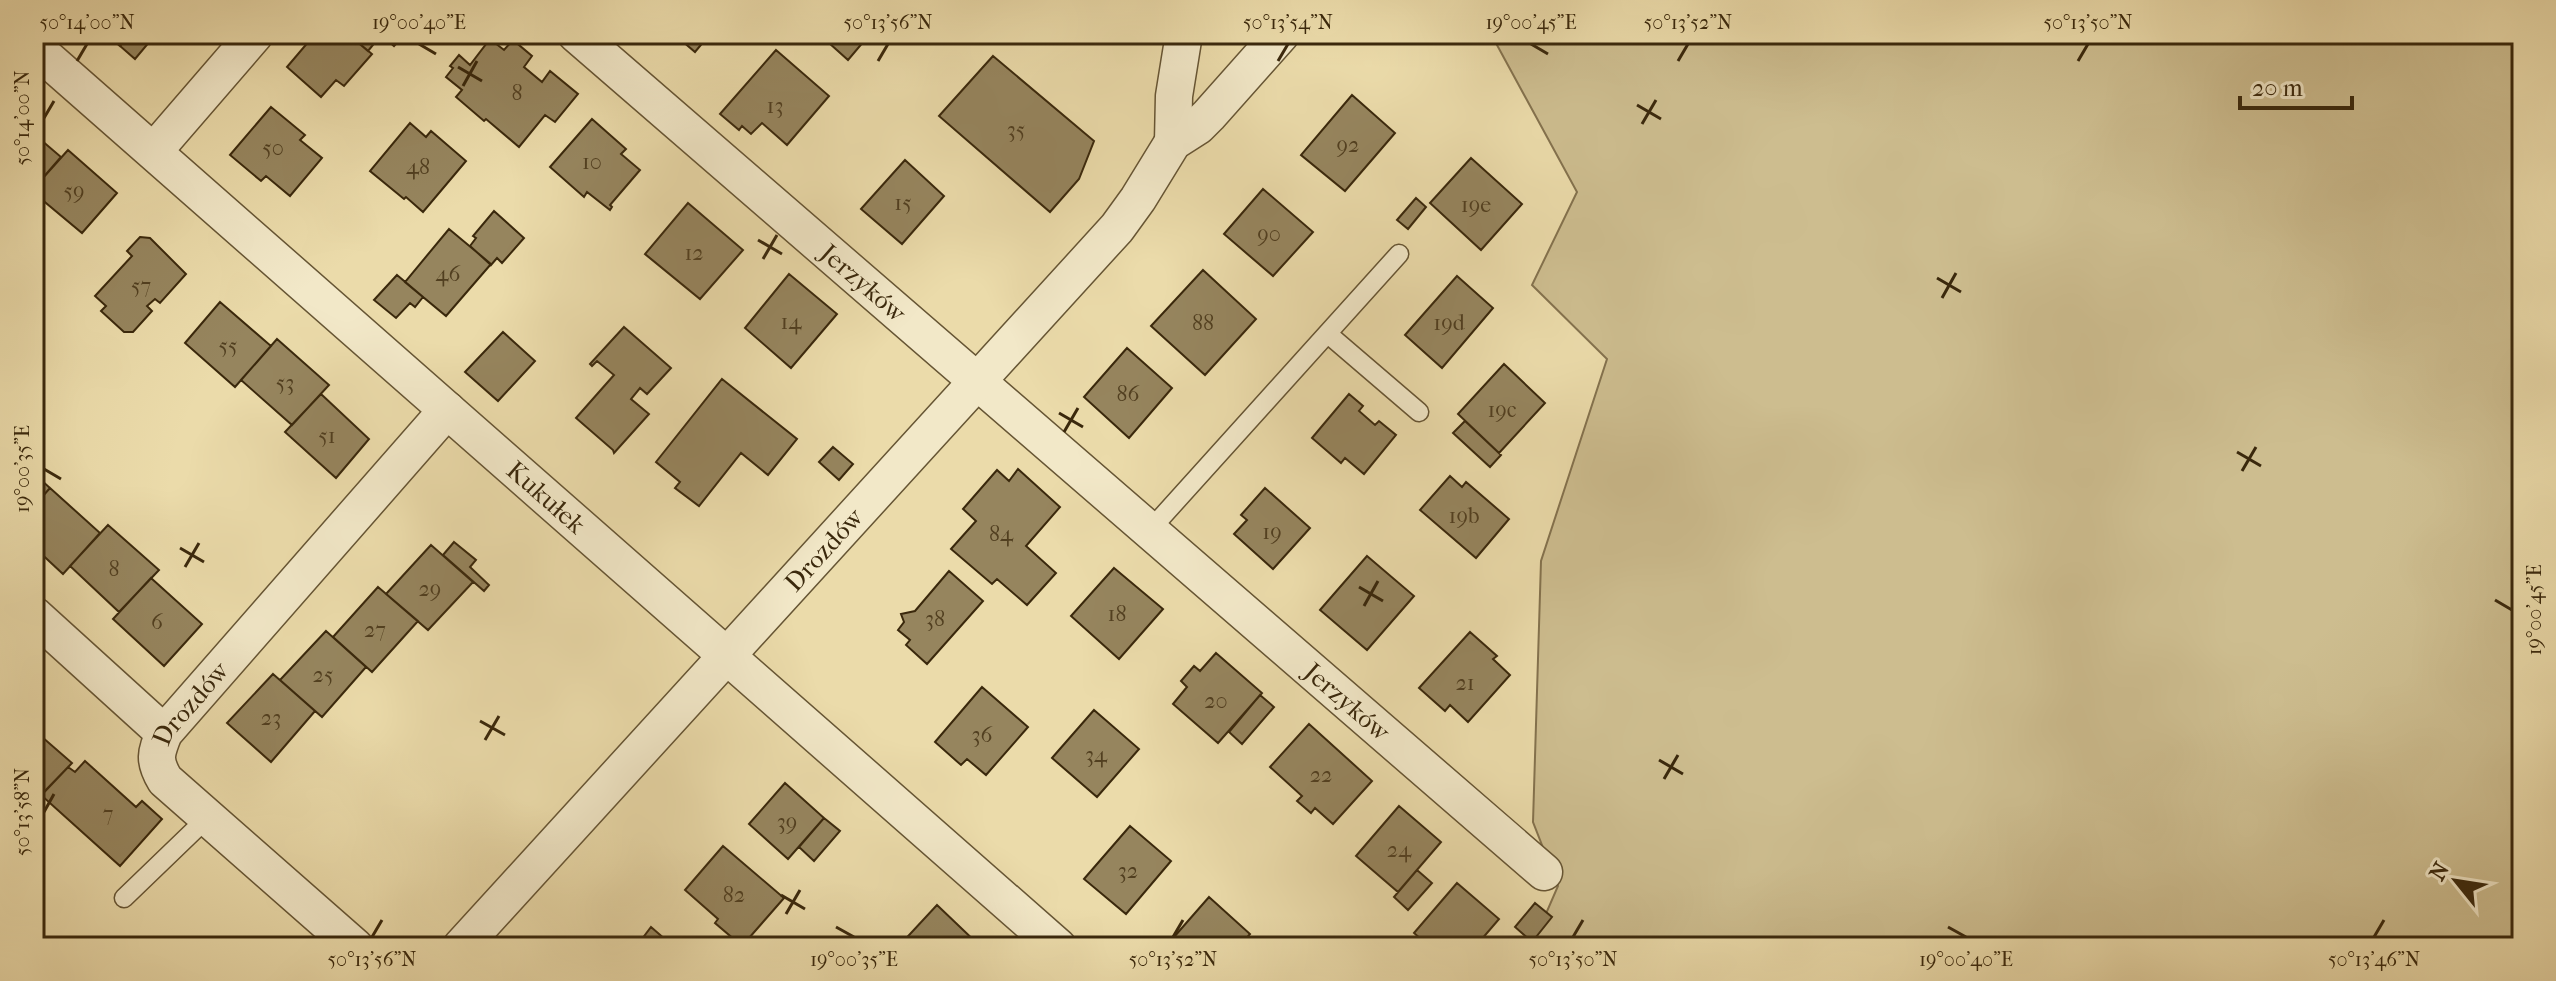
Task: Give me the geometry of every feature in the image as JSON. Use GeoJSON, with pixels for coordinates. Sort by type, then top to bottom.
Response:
{"type":"FeatureCollection","features":[{"type":"Feature","properties":{"kind":"street"},"geometry":{"type":"LineString","coordinates":[[1173,142],[1174,96],[1184,34]]}},
{"type":"Feature","properties":{"kind":"street","name":"Drozdów"},"geometry":{"type":"LineString","coordinates":[[461,947],[1128,214],[1173,142],[1209,115],[1281,34]]}},
{"type":"Feature","properties":{"kind":"street"},"geometry":{"type":"LineString","coordinates":[[154,151],[250,36]]}},
{"type":"Feature","properties":{"kind":"street","name":"Jerzyków"},"geometry":{"type":"LineString","coordinates":[[580,36],[1544,872]]}},
{"type":"Feature","properties":{"kind":"street","name":"Kukułek"},"geometry":{"type":"LineString","coordinates":[[34,47],[1058,947]]}},
{"type":"Feature","properties":{"kind":"street","name":"Drozdów"},"geometry":{"type":"LineString","coordinates":[[355,947],[165,780],[156,765],[158,748],[164,733],[447,410]]}},
{"type":"Feature","properties":{"kind":"street"},"geometry":{"type":"LineString","coordinates":[[34,615],[164,733]]}},
{"type":"Feature","properties":{"kind":"lane"},"geometry":{"type":"LineString","coordinates":[[1150,530],[1399,254]]}},
{"type":"Feature","properties":{"kind":"lane"},"geometry":{"type":"LineString","coordinates":[[1328,334],[1419,412]]}},
{"type":"Feature","properties":{"kind":"lane"},"geometry":{"type":"LineString","coordinates":[[124,898],[207,818]]}},
{"type":"Feature","properties":{"kind":"shaded area"},"geometry":{"type":"Polygon","coordinates":[[[1491,34],[2522,34],[2522,947],[1534,947],[1558,886],[1533,822],[1541,561],[1607,359],[1532,285],[1577,192],[1491,34]]]}},
{"type":"Feature","properties":{"kind":"building"},"geometry":{"type":"Polygon","coordinates":[[[106,34],[130,34],[120,46],[106,34]]]}},
{"type":"Feature","properties":{"kind":"building"},"geometry":{"type":"Polygon","coordinates":[[[130,34],[156,34],[135,59],[120,46],[130,34]]]}},
{"type":"Feature","properties":{"kind":"building"},"geometry":{"type":"Polygon","coordinates":[[[315,34],[348,34],[372,54],[344,86],[336,80],[321,97],[287,67],[315,34]]]}},
{"type":"Feature","properties":{"kind":"building"},"geometry":{"type":"Polygon","coordinates":[[[348,34],[380,34],[381,35],[368,51],[348,34]]]}},
{"type":"Feature","properties":{"kind":"building"},"geometry":{"type":"Polygon","coordinates":[[[380,34],[405,34],[394,46],[380,34]]]}},
{"type":"Feature","properties":{"kind":"building"},"geometry":{"type":"Polygon","coordinates":[[[674,34],[710,34],[695,52],[674,34]]]}},
{"type":"Feature","properties":{"kind":"building"},"geometry":{"type":"Polygon","coordinates":[[[819,34],[870,34],[848,60],[819,34]]]}},
{"type":"Feature","properties":{"kind":"building"},"geometry":{"type":"Polygon","coordinates":[[[490,39],[504,50],[513,40],[532,56],[524,67],[542,82],[550,71],[578,94],[555,122],[545,115],[519,147],[456,97],[462,90],[446,77],[459,55],[470,65],[490,39]]]}},
{"type":"Feature","properties":{"kind":"building"},"geometry":{"type":"Polygon","coordinates":[[[776,50],[829,96],[787,145],[762,123],[751,134],[742,126],[739,130],[720,114],[776,50]]]}},
{"type":"Feature","properties":{"kind":"building"},"geometry":{"type":"Polygon","coordinates":[[[993,56],[1094,141],[1079,179],[1050,212],[939,116],[993,56]]]}},
{"type":"Feature","properties":{"kind":"building"},"geometry":{"type":"Polygon","coordinates":[[[1352,95],[1395,133],[1345,191],[1301,155],[1352,95]]]}},
{"type":"Feature","properties":{"kind":"building"},"geometry":{"type":"Polygon","coordinates":[[[271,107],[305,135],[300,140],[322,158],[290,196],[266,176],[261,181],[230,155],[271,107]]]}},
{"type":"Feature","properties":{"kind":"building"},"geometry":{"type":"Polygon","coordinates":[[[592,119],[626,149],[621,154],[640,170],[610,205],[610,210],[587,192],[584,197],[550,167],[592,119]]]}},
{"type":"Feature","properties":{"kind":"building"},"geometry":{"type":"Polygon","coordinates":[[[410,123],[426,137],[431,131],[466,161],[423,212],[370,171],[410,123]]]}},
{"type":"Feature","properties":{"kind":"building"},"geometry":{"type":"Polygon","coordinates":[[[34,134],[61,157],[34,188],[34,134]]]}},
{"type":"Feature","properties":{"kind":"building"},"geometry":{"type":"Polygon","coordinates":[[[68,150],[117,193],[82,233],[34,193],[34,188],[68,150]]]}},
{"type":"Feature","properties":{"kind":"building"},"geometry":{"type":"Polygon","coordinates":[[[1471,158],[1522,204],[1481,250],[1430,203],[1471,158]]]}},
{"type":"Feature","properties":{"kind":"building"},"geometry":{"type":"Polygon","coordinates":[[[905,160],[944,196],[902,244],[861,209],[905,160]]]}},
{"type":"Feature","properties":{"kind":"building"},"geometry":{"type":"Polygon","coordinates":[[[1263,189],[1313,232],[1273,276],[1224,234],[1263,189]]]}},
{"type":"Feature","properties":{"kind":"building"},"geometry":{"type":"Polygon","coordinates":[[[1416,198],[1426,207],[1408,229],[1397,220],[1416,198]]]}},
{"type":"Feature","properties":{"kind":"building"},"geometry":{"type":"Polygon","coordinates":[[[688,203],[743,250],[700,299],[645,254],[688,203]]]}},
{"type":"Feature","properties":{"kind":"building"},"geometry":{"type":"Polygon","coordinates":[[[494,211],[524,238],[502,263],[497,258],[491,265],[470,246],[476,238],[473,236],[494,211]]]}},
{"type":"Feature","properties":{"kind":"building"},"geometry":{"type":"Polygon","coordinates":[[[449,229],[491,264],[446,316],[405,282],[449,229]]]}},
{"type":"Feature","properties":{"kind":"building"},"geometry":{"type":"Polygon","coordinates":[[[140,237],[150,238],[186,274],[160,303],[155,299],[147,306],[152,311],[133,332],[124,332],[101,311],[106,306],[95,296],[132,256],[127,251],[140,237]]]}},
{"type":"Feature","properties":{"kind":"building"},"geometry":{"type":"Polygon","coordinates":[[[1203,270],[1256,319],[1205,375],[1151,326],[1203,270]]]}},
{"type":"Feature","properties":{"kind":"building"},"geometry":{"type":"Polygon","coordinates":[[[789,274],[837,314],[791,368],[745,328],[789,274]]]}},
{"type":"Feature","properties":{"kind":"building"},"geometry":{"type":"Polygon","coordinates":[[[397,275],[423,297],[415,307],[410,303],[396,318],[374,300],[397,275]]]}},
{"type":"Feature","properties":{"kind":"building"},"geometry":{"type":"Polygon","coordinates":[[[1457,276],[1493,308],[1442,368],[1405,335],[1457,276]]]}},
{"type":"Feature","properties":{"kind":"building"},"geometry":{"type":"Polygon","coordinates":[[[220,302],[271,346],[235,387],[185,343],[220,302]]]}},
{"type":"Feature","properties":{"kind":"building"},"geometry":{"type":"Polygon","coordinates":[[[624,327],[671,368],[647,394],[640,388],[631,399],[649,414],[614,453],[576,418],[614,375],[597,361],[592,366],[590,364],[624,327]]]}},
{"type":"Feature","properties":{"kind":"building"},"geometry":{"type":"Polygon","coordinates":[[[503,332],[535,361],[498,401],[465,372],[503,332]]]}},
{"type":"Feature","properties":{"kind":"building"},"geometry":{"type":"Polygon","coordinates":[[[277,339],[329,385],[292,425],[241,380],[277,339]]]}},
{"type":"Feature","properties":{"kind":"building"},"geometry":{"type":"Polygon","coordinates":[[[1127,348],[1172,388],[1129,438],[1084,397],[1127,348]]]}},
{"type":"Feature","properties":{"kind":"building"},"geometry":{"type":"Polygon","coordinates":[[[1504,364],[1545,403],[1499,453],[1458,414],[1504,364]]]}},
{"type":"Feature","properties":{"kind":"building"},"geometry":{"type":"Polygon","coordinates":[[[722,379],[797,439],[768,475],[741,453],[699,506],[675,488],[680,482],[656,462],[722,379]]]}},
{"type":"Feature","properties":{"kind":"building"},"geometry":{"type":"Polygon","coordinates":[[[321,394],[369,439],[336,478],[285,432],[321,394]]]}},
{"type":"Feature","properties":{"kind":"building"},"geometry":{"type":"Polygon","coordinates":[[[1349,394],[1363,406],[1359,411],[1375,425],[1379,421],[1396,435],[1364,474],[1345,458],[1341,463],[1312,438],[1349,394]]]}},
{"type":"Feature","properties":{"kind":"building"},"geometry":{"type":"Polygon","coordinates":[[[1465,421],[1501,455],[1490,467],[1453,433],[1465,421]]]}},
{"type":"Feature","properties":{"kind":"building"},"geometry":{"type":"Polygon","coordinates":[[[833,447],[853,464],[839,480],[819,462],[833,447]]]}},
{"type":"Feature","properties":{"kind":"building"},"geometry":{"type":"Polygon","coordinates":[[[1018,469],[1060,507],[1026,546],[1056,573],[1027,605],[997,579],[992,584],[951,549],[976,521],[963,509],[997,470],[1009,481],[1018,469]]]}},
{"type":"Feature","properties":{"kind":"building"},"geometry":{"type":"Polygon","coordinates":[[[1450,476],[1462,487],[1466,482],[1509,519],[1476,558],[1420,510],[1450,476]]]}},
{"type":"Feature","properties":{"kind":"building"},"geometry":{"type":"Polygon","coordinates":[[[40,479],[50,488],[34,506],[34,485],[40,479]]]}},
{"type":"Feature","properties":{"kind":"building"},"geometry":{"type":"Polygon","coordinates":[[[50,488],[100,533],[63,574],[34,547],[34,506],[50,488]]]}},
{"type":"Feature","properties":{"kind":"building"},"geometry":{"type":"Polygon","coordinates":[[[1265,488],[1310,528],[1273,569],[1234,534],[1247,520],[1241,515],[1265,488]]]}},
{"type":"Feature","properties":{"kind":"building"},"geometry":{"type":"Polygon","coordinates":[[[108,525],[159,570],[119,612],[70,566],[108,525]]]}},
{"type":"Feature","properties":{"kind":"building"},"geometry":{"type":"Polygon","coordinates":[[[454,542],[476,560],[470,567],[489,585],[484,591],[443,555],[454,542]]]}},
{"type":"Feature","properties":{"kind":"building"},"geometry":{"type":"Polygon","coordinates":[[[431,545],[473,582],[428,630],[386,594],[431,545]]]}},
{"type":"Feature","properties":{"kind":"building"},"geometry":{"type":"Polygon","coordinates":[[[1367,556],[1414,596],[1367,650],[1320,610],[1367,556]]]}},
{"type":"Feature","properties":{"kind":"building"},"geometry":{"type":"Polygon","coordinates":[[[1114,568],[1163,609],[1119,659],[1071,616],[1114,568]]]}},
{"type":"Feature","properties":{"kind":"building"},"geometry":{"type":"Polygon","coordinates":[[[949,571],[983,601],[927,664],[906,645],[910,640],[898,630],[904,622],[901,614],[915,611],[949,571]]]}},
{"type":"Feature","properties":{"kind":"building"},"geometry":{"type":"Polygon","coordinates":[[[151,578],[202,624],[164,666],[113,619],[151,578]]]}},
{"type":"Feature","properties":{"kind":"building"},"geometry":{"type":"Polygon","coordinates":[[[378,587],[418,621],[372,672],[333,637],[378,587]]]}},
{"type":"Feature","properties":{"kind":"building"},"geometry":{"type":"Polygon","coordinates":[[[326,631],[366,667],[322,717],[280,680],[326,631]]]}},
{"type":"Feature","properties":{"kind":"building"},"geometry":{"type":"Polygon","coordinates":[[[1470,632],[1497,656],[1493,659],[1510,675],[1468,722],[1450,705],[1445,711],[1419,688],[1470,632]]]}},
{"type":"Feature","properties":{"kind":"building"},"geometry":{"type":"Polygon","coordinates":[[[1216,653],[1262,693],[1218,743],[1173,704],[1187,687],[1181,681],[1194,666],[1200,671],[1216,653]]]}},
{"type":"Feature","properties":{"kind":"building"},"geometry":{"type":"Polygon","coordinates":[[[273,674],[315,711],[271,762],[227,723],[273,674]]]}},
{"type":"Feature","properties":{"kind":"building"},"geometry":{"type":"Polygon","coordinates":[[[982,687],[1028,727],[986,775],[967,759],[961,765],[935,742],[982,687]]]}},
{"type":"Feature","properties":{"kind":"building"},"geometry":{"type":"Polygon","coordinates":[[[1260,695],[1274,707],[1242,744],[1229,732],[1260,695]]]}},
{"type":"Feature","properties":{"kind":"building"},"geometry":{"type":"Polygon","coordinates":[[[1094,710],[1139,749],[1097,797],[1052,758],[1094,710]]]}},
{"type":"Feature","properties":{"kind":"building"},"geometry":{"type":"Polygon","coordinates":[[[1309,724],[1372,781],[1333,824],[1315,808],[1311,813],[1297,801],[1302,796],[1270,767],[1309,724]]]}},
{"type":"Feature","properties":{"kind":"building"},"geometry":{"type":"Polygon","coordinates":[[[34,730],[72,763],[34,803],[34,730]]]}},
{"type":"Feature","properties":{"kind":"building"},"geometry":{"type":"Polygon","coordinates":[[[85,761],[136,807],[142,801],[162,819],[120,866],[41,795],[68,767],[75,772],[85,761]]]}},
{"type":"Feature","properties":{"kind":"building"},"geometry":{"type":"Polygon","coordinates":[[[785,783],[824,818],[788,859],[749,824],[785,783]]]}},
{"type":"Feature","properties":{"kind":"building"},"geometry":{"type":"Polygon","coordinates":[[[1399,806],[1441,842],[1398,892],[1356,856],[1399,806]]]}},
{"type":"Feature","properties":{"kind":"building"},"geometry":{"type":"Polygon","coordinates":[[[824,818],[840,831],[814,861],[799,847],[824,818]]]}},
{"type":"Feature","properties":{"kind":"building"},"geometry":{"type":"Polygon","coordinates":[[[1130,826],[1171,861],[1126,914],[1084,879],[1130,826]]]}},
{"type":"Feature","properties":{"kind":"building"},"geometry":{"type":"Polygon","coordinates":[[[723,846],[784,898],[742,946],[715,923],[718,919],[685,890],[723,846]]]}},
{"type":"Feature","properties":{"kind":"building"},"geometry":{"type":"Polygon","coordinates":[[[1417,870],[1432,883],[1408,910],[1394,897],[1417,870]]]}},
{"type":"Feature","properties":{"kind":"building"},"geometry":{"type":"Polygon","coordinates":[[[1457,883],[1499,919],[1475,947],[1430,947],[1414,933],[1457,883]]]}},
{"type":"Feature","properties":{"kind":"building"},"geometry":{"type":"Polygon","coordinates":[[[1209,897],[1250,934],[1239,947],[1186,947],[1174,937],[1209,897]]]}},
{"type":"Feature","properties":{"kind":"building"},"geometry":{"type":"Polygon","coordinates":[[[1535,903],[1552,917],[1532,942],[1515,927],[1535,903]]]}},
{"type":"Feature","properties":{"kind":"building"},"geometry":{"type":"Polygon","coordinates":[[[937,905],[981,947],[898,947],[937,905]]]}},
{"type":"Feature","properties":{"kind":"building"},"geometry":{"type":"Polygon","coordinates":[[[651,927],[674,947],[636,947],[651,927]]]}}]}
